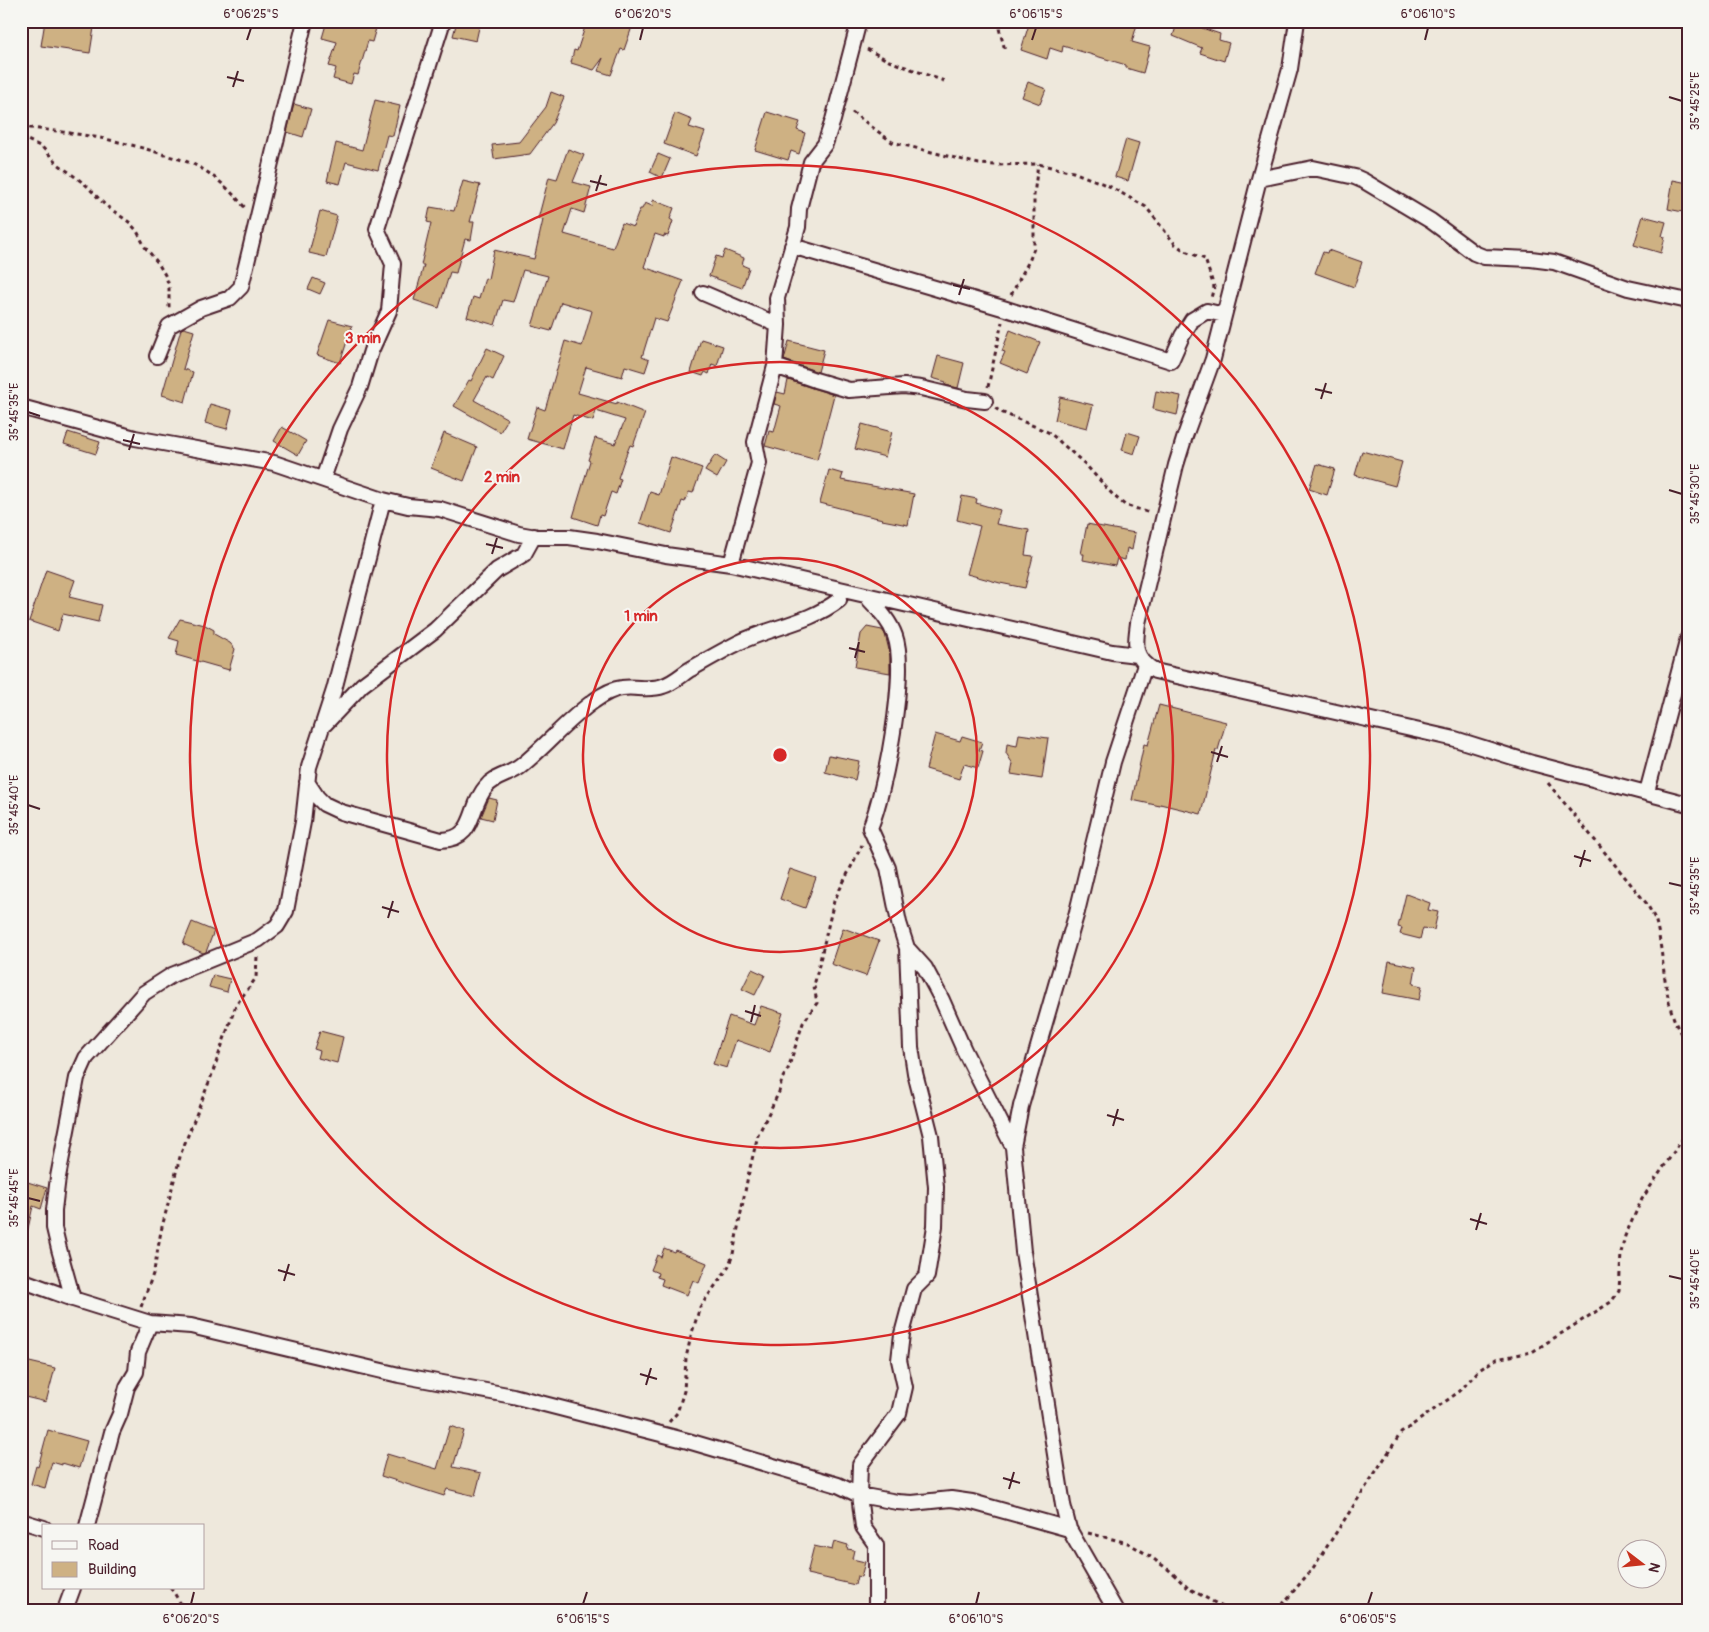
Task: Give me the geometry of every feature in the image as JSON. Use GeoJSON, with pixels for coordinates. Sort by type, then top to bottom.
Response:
{"type":"FeatureCollection","features":[{"type":"Feature","properties":{"kind":"street"},"geometry":{"type":"LineString","coordinates":[[157,356],[169,326],[201,308],[230,298],[241,287],[305,21]]}},
{"type":"Feature","properties":{"kind":"street"},"geometry":{"type":"LineString","coordinates":[[323,479],[340,429],[360,387],[371,351],[389,311],[392,264],[377,229],[444,21]]}},
{"type":"Feature","properties":{"kind":"street"},"geometry":{"type":"LineString","coordinates":[[731,564],[759,463],[755,442],[776,366],[777,298],[798,226],[799,209],[811,162],[825,144],[860,21]]}},
{"type":"Feature","properties":{"kind":"street"},"geometry":{"type":"LineString","coordinates":[[1116,1611],[1069,1529],[1063,1505],[1024,1252],[1013,1147],[1021,1106],[1077,912],[1113,762],[1141,660],[1135,642],[1138,623],[1164,517],[1185,436],[1213,358],[1259,179],[1290,69],[1297,21]]}},
{"type":"Feature","properties":{"kind":"street"},"geometry":{"type":"LineString","coordinates":[[1259,179],[1313,168],[1355,177],[1431,221],[1474,253],[1484,257],[1531,258],[1554,262],[1628,288],[1688,301]]}},
{"type":"Feature","properties":{"kind":"street"},"geometry":{"type":"LineString","coordinates":[[792,246],[1006,309],[1171,361],[1182,336],[1192,320],[1207,311],[1224,315]]}},
{"type":"Feature","properties":{"kind":"street"},"geometry":{"type":"LineString","coordinates":[[703,293],[778,324]]}},
{"type":"Feature","properties":{"kind":"street"},"geometry":{"type":"LineString","coordinates":[[776,366],[848,390],[904,386],[986,401]]}},
{"type":"Feature","properties":{"kind":"street"},"geometry":{"type":"LineString","coordinates":[[21,407],[135,438],[274,463],[383,500],[408,506],[440,509],[520,534],[570,537],[666,555],[731,564],[1112,652],[1141,660],[1155,671],[1455,739],[1532,763],[1688,804]]}},
{"type":"Feature","properties":{"kind":"street"},"geometry":{"type":"LineString","coordinates":[[74,1299],[54,1228],[54,1210],[58,1177],[77,1078],[86,1058],[144,993],[172,975],[258,940],[277,926],[286,911],[303,822],[309,767],[334,690],[383,500]]}},
{"type":"Feature","properties":{"kind":"street"},"geometry":{"type":"LineString","coordinates":[[321,729],[362,685],[435,630],[497,570],[524,554],[534,536]]}},
{"type":"Feature","properties":{"kind":"street"},"geometry":{"type":"LineString","coordinates":[[865,596],[884,615],[895,634],[899,648],[898,688],[894,725],[881,790],[870,828],[888,868],[899,923],[907,948],[911,1047],[915,1073],[931,1136],[935,1164],[935,1226],[927,1276],[914,1290],[902,1334],[899,1360],[905,1387],[899,1414],[860,1464],[859,1495],[863,1527],[876,1545],[876,1611]]}},
{"type":"Feature","properties":{"kind":"street"},"geometry":{"type":"LineString","coordinates":[[307,782],[324,804],[341,812],[441,840],[458,837],[465,829],[482,791],[487,785],[493,780],[507,775],[520,767],[570,720],[595,700],[622,688],[644,689],[664,686],[739,642],[788,626],[839,600]]}},
{"type":"Feature","properties":{"kind":"street"},"geometry":{"type":"LineString","coordinates":[[1647,792],[1688,638]]}},
{"type":"Feature","properties":{"kind":"street"},"geometry":{"type":"LineString","coordinates":[[907,948],[925,968],[1013,1147]]}},
{"type":"Feature","properties":{"kind":"street"},"geometry":{"type":"LineString","coordinates":[[21,1280],[143,1321],[192,1326],[399,1375],[512,1396],[660,1434],[838,1485],[859,1495],[912,1503],[951,1499],[972,1502],[1069,1529]]}},
{"type":"Feature","properties":{"kind":"street"},"geometry":{"type":"LineString","coordinates":[[88,1524],[112,1432],[120,1414],[127,1387],[136,1372],[143,1321]]}},
{"type":"Feature","properties":{"kind":"street"},"geometry":{"type":"LineString","coordinates":[[21,1522],[42,1527]]}},
{"type":"Feature","properties":{"kind":"street"},"geometry":{"type":"LineString","coordinates":[[66,1611],[72,1590]]}},
{"type":"Feature","properties":{"kind":"path"},"geometry":{"type":"LineString","coordinates":[[997,21],[1005,50]]}},
{"type":"Feature","properties":{"kind":"path"},"geometry":{"type":"LineString","coordinates":[[856,38],[869,51],[889,62],[944,81]]}},
{"type":"Feature","properties":{"kind":"path"},"geometry":{"type":"LineString","coordinates":[[852,112],[892,142],[978,164],[1038,164],[1072,172],[1109,186],[1146,207],[1175,244],[1185,251],[1205,259],[1214,287],[1207,311]]}},
{"type":"Feature","properties":{"kind":"path"},"geometry":{"type":"LineString","coordinates":[[21,127],[135,145],[195,165],[216,178],[235,195],[256,222]]}},
{"type":"Feature","properties":{"kind":"path"},"geometry":{"type":"LineString","coordinates":[[21,137],[42,147],[58,164],[86,185],[105,205],[129,222],[158,263],[169,285],[169,326]]}},
{"type":"Feature","properties":{"kind":"path"},"geometry":{"type":"LineString","coordinates":[[1038,164],[1034,195],[1034,248],[1009,299],[993,358],[986,401],[1001,412],[1050,433],[1085,464],[1114,496],[1125,505],[1135,510],[1164,517]]}},
{"type":"Feature","properties":{"kind":"path"},"geometry":{"type":"LineString","coordinates":[[1532,763],[1648,904],[1656,921],[1671,1010],[1680,1035],[1688,1042]]}},
{"type":"Feature","properties":{"kind":"path"},"geometry":{"type":"LineString","coordinates":[[660,1434],[677,1413],[684,1390],[686,1358],[700,1308],[731,1261],[758,1134],[779,1092],[803,1023],[817,1003],[814,986],[834,901],[870,828]]}},
{"type":"Feature","properties":{"kind":"path"},"geometry":{"type":"LineString","coordinates":[[143,1321],[161,1231],[181,1153],[211,1077],[236,1005],[256,978],[258,940]]}},
{"type":"Feature","properties":{"kind":"path"},"geometry":{"type":"LineString","coordinates":[[1277,1611],[1313,1568],[1401,1433],[1460,1392],[1479,1370],[1496,1359],[1532,1352],[1612,1302],[1619,1292],[1621,1253],[1625,1236],[1642,1199],[1688,1131]]}},
{"type":"Feature","properties":{"kind":"path"},"geometry":{"type":"LineString","coordinates":[[1069,1529],[1128,1544],[1169,1570],[1188,1588],[1233,1611]]}},
{"type":"Feature","properties":{"kind":"path"},"geometry":{"type":"LineString","coordinates":[[172,1590],[185,1611]]}},
{"type":"Feature","properties":{"kind":"building"},"geometry":{"type":"Polygon","coordinates":[[[45,21],[95,21],[90,53],[41,46],[45,21]]]}},
{"type":"Feature","properties":{"kind":"building"},"geometry":{"type":"Polygon","coordinates":[[[327,21],[378,21],[372,42],[368,41],[358,75],[354,74],[351,84],[333,79],[336,68],[329,66],[337,42],[322,38],[327,21]]]}},
{"type":"Feature","properties":{"kind":"building"},"geometry":{"type":"Polygon","coordinates":[[[457,21],[480,23],[476,41],[453,36],[457,21]]]}},
{"type":"Feature","properties":{"kind":"building"},"geometry":{"type":"Polygon","coordinates":[[[587,21],[634,21],[624,50],[621,49],[611,75],[598,71],[603,58],[594,70],[571,63],[574,50],[577,51],[587,21]]]}},
{"type":"Feature","properties":{"kind":"building"},"geometry":{"type":"Polygon","coordinates":[[[1030,21],[1138,21],[1132,42],[1150,47],[1143,73],[1126,68],[1126,65],[1063,46],[1062,52],[1050,48],[1047,59],[1021,50],[1030,21]]]}},
{"type":"Feature","properties":{"kind":"building"},"geometry":{"type":"Polygon","coordinates":[[[1178,21],[1205,21],[1202,28],[1220,34],[1219,40],[1229,43],[1224,61],[1200,53],[1202,48],[1173,36],[1178,21]]]}},
{"type":"Feature","properties":{"kind":"building"},"geometry":{"type":"Polygon","coordinates":[[[1028,82],[1046,89],[1040,104],[1022,97],[1028,82]]]}},
{"type":"Feature","properties":{"kind":"building"},"geometry":{"type":"Polygon","coordinates":[[[551,92],[564,97],[553,123],[530,154],[494,159],[492,145],[519,142],[546,107],[551,92]]]}},
{"type":"Feature","properties":{"kind":"building"},"geometry":{"type":"Polygon","coordinates":[[[375,100],[400,106],[393,136],[387,135],[378,170],[346,162],[340,184],[327,181],[336,143],[362,150],[375,100]]]}},
{"type":"Feature","properties":{"kind":"building"},"geometry":{"type":"Polygon","coordinates":[[[294,104],[311,109],[303,137],[287,132],[294,104]]]}},
{"type":"Feature","properties":{"kind":"building"},"geometry":{"type":"Polygon","coordinates":[[[767,112],[800,122],[797,130],[805,133],[799,154],[791,151],[788,160],[755,150],[767,112]]]}},
{"type":"Feature","properties":{"kind":"building"},"geometry":{"type":"Polygon","coordinates":[[[675,113],[692,120],[689,127],[705,132],[696,156],[664,144],[675,113]]]}},
{"type":"Feature","properties":{"kind":"building"},"geometry":{"type":"Polygon","coordinates":[[[1126,139],[1139,143],[1128,181],[1115,177],[1126,139]]]}},
{"type":"Feature","properties":{"kind":"building"},"geometry":{"type":"Polygon","coordinates":[[[568,149],[584,155],[573,182],[591,187],[584,213],[572,209],[564,234],[613,248],[622,223],[633,227],[640,209],[642,209],[645,203],[652,206],[653,200],[674,208],[670,219],[673,221],[668,236],[664,235],[664,237],[655,234],[644,267],[683,281],[667,322],[654,318],[642,357],[649,360],[645,372],[625,366],[622,377],[586,367],[578,393],[617,404],[617,402],[645,413],[633,446],[630,445],[624,460],[618,478],[621,479],[616,494],[611,492],[603,516],[600,515],[597,525],[573,517],[590,461],[588,460],[595,438],[615,444],[625,420],[596,411],[593,421],[573,415],[563,449],[527,439],[537,407],[545,410],[565,341],[582,346],[592,311],[561,302],[551,331],[532,326],[548,276],[523,270],[513,302],[503,300],[495,325],[467,317],[473,297],[479,299],[485,278],[488,279],[494,250],[534,259],[543,220],[538,219],[549,177],[557,179],[568,149]]]}},
{"type":"Feature","properties":{"kind":"building"},"geometry":{"type":"Polygon","coordinates":[[[658,154],[670,159],[662,178],[650,172],[658,154]]]}},
{"type":"Feature","properties":{"kind":"building"},"geometry":{"type":"Polygon","coordinates":[[[1673,180],[1688,183],[1688,213],[1668,209],[1673,180]]]}},
{"type":"Feature","properties":{"kind":"building"},"geometry":{"type":"Polygon","coordinates":[[[463,181],[480,185],[470,222],[474,222],[471,240],[465,239],[456,273],[450,272],[439,308],[414,300],[424,265],[421,265],[431,223],[427,222],[430,207],[454,211],[463,181]]]}},
{"type":"Feature","properties":{"kind":"building"},"geometry":{"type":"Polygon","coordinates":[[[320,211],[337,216],[326,257],[309,253],[320,211]]]}},
{"type":"Feature","properties":{"kind":"building"},"geometry":{"type":"Polygon","coordinates":[[[1643,216],[1666,222],[1662,236],[1665,237],[1661,253],[1634,245],[1643,216]]]}},
{"type":"Feature","properties":{"kind":"building"},"geometry":{"type":"Polygon","coordinates":[[[725,250],[744,258],[742,265],[749,268],[742,288],[709,276],[716,256],[722,258],[725,250]]]}},
{"type":"Feature","properties":{"kind":"building"},"geometry":{"type":"Polygon","coordinates":[[[1328,250],[1362,262],[1354,287],[1315,273],[1323,252],[1327,253],[1328,250]]]}},
{"type":"Feature","properties":{"kind":"building"},"geometry":{"type":"Polygon","coordinates":[[[313,278],[325,283],[320,294],[308,289],[313,278]]]}},
{"type":"Feature","properties":{"kind":"building"},"geometry":{"type":"Polygon","coordinates":[[[329,320],[352,326],[340,363],[317,355],[329,320]]]}},
{"type":"Feature","properties":{"kind":"building"},"geometry":{"type":"Polygon","coordinates":[[[181,329],[194,331],[183,369],[193,372],[185,402],[162,395],[181,329]]]}},
{"type":"Feature","properties":{"kind":"building"},"geometry":{"type":"Polygon","coordinates":[[[1010,330],[1040,342],[1027,374],[1000,363],[1005,352],[1002,351],[1010,330]]]}},
{"type":"Feature","properties":{"kind":"building"},"geometry":{"type":"Polygon","coordinates":[[[701,339],[723,346],[717,366],[712,364],[709,374],[705,372],[703,376],[691,372],[701,339]]]}},
{"type":"Feature","properties":{"kind":"building"},"geometry":{"type":"Polygon","coordinates":[[[789,341],[824,350],[818,372],[784,360],[789,341]]]}},
{"type":"Feature","properties":{"kind":"building"},"geometry":{"type":"Polygon","coordinates":[[[487,348],[504,356],[493,380],[487,377],[474,400],[508,419],[500,432],[454,406],[469,380],[471,381],[487,348]]]}},
{"type":"Feature","properties":{"kind":"building"},"geometry":{"type":"Polygon","coordinates":[[[938,356],[964,363],[958,388],[945,385],[946,382],[932,378],[938,356]]]}},
{"type":"Feature","properties":{"kind":"building"},"geometry":{"type":"Polygon","coordinates":[[[788,380],[834,395],[817,460],[765,446],[769,431],[774,432],[781,406],[774,404],[777,392],[785,394],[788,380]]]}},
{"type":"Feature","properties":{"kind":"building"},"geometry":{"type":"Polygon","coordinates":[[[1156,391],[1181,396],[1177,415],[1153,409],[1156,391]]]}},
{"type":"Feature","properties":{"kind":"building"},"geometry":{"type":"Polygon","coordinates":[[[1060,397],[1093,405],[1087,428],[1055,420],[1060,397]]]}},
{"type":"Feature","properties":{"kind":"building"},"geometry":{"type":"Polygon","coordinates":[[[210,404],[232,410],[227,429],[205,423],[210,404]]]}},
{"type":"Feature","properties":{"kind":"building"},"geometry":{"type":"Polygon","coordinates":[[[862,424],[892,432],[885,457],[855,449],[862,424]]]}},
{"type":"Feature","properties":{"kind":"building"},"geometry":{"type":"Polygon","coordinates":[[[282,427],[306,441],[298,455],[274,441],[282,427]]]}},
{"type":"Feature","properties":{"kind":"building"},"geometry":{"type":"Polygon","coordinates":[[[68,432],[100,442],[96,454],[64,444],[68,432]]]}},
{"type":"Feature","properties":{"kind":"building"},"geometry":{"type":"Polygon","coordinates":[[[1127,432],[1140,436],[1134,454],[1122,450],[1127,432]]]}},
{"type":"Feature","properties":{"kind":"building"},"geometry":{"type":"Polygon","coordinates":[[[444,433],[477,447],[464,481],[431,468],[444,433]]]}},
{"type":"Feature","properties":{"kind":"building"},"geometry":{"type":"Polygon","coordinates":[[[1362,451],[1402,462],[1395,486],[1355,475],[1362,451]]]}},
{"type":"Feature","properties":{"kind":"building"},"geometry":{"type":"Polygon","coordinates":[[[715,455],[726,462],[717,478],[705,471],[715,455]]]}},
{"type":"Feature","properties":{"kind":"building"},"geometry":{"type":"Polygon","coordinates":[[[671,457],[702,468],[693,493],[689,492],[685,502],[682,501],[671,533],[640,523],[650,492],[659,495],[671,457]]]}},
{"type":"Feature","properties":{"kind":"building"},"geometry":{"type":"Polygon","coordinates":[[[1317,464],[1335,469],[1327,495],[1309,489],[1317,464]]]}},
{"type":"Feature","properties":{"kind":"building"},"geometry":{"type":"Polygon","coordinates":[[[829,470],[843,474],[841,480],[914,494],[908,525],[820,503],[829,470]]]}},
{"type":"Feature","properties":{"kind":"building"},"geometry":{"type":"Polygon","coordinates":[[[962,496],[977,499],[976,503],[1000,510],[996,524],[1029,530],[1025,555],[1033,556],[1025,588],[967,574],[980,526],[957,520],[962,496]]]}},
{"type":"Feature","properties":{"kind":"building"},"geometry":{"type":"Polygon","coordinates":[[[1087,524],[1135,533],[1132,550],[1127,548],[1125,560],[1117,558],[1115,566],[1083,560],[1084,554],[1081,554],[1087,524]]]}},
{"type":"Feature","properties":{"kind":"building"},"geometry":{"type":"Polygon","coordinates":[[[46,570],[75,580],[69,597],[102,605],[98,622],[63,614],[58,631],[29,621],[46,570]]]}},
{"type":"Feature","properties":{"kind":"building"},"geometry":{"type":"Polygon","coordinates":[[[180,619],[205,625],[214,630],[214,634],[230,643],[235,649],[229,670],[176,655],[179,641],[169,638],[180,619]]]}},
{"type":"Feature","properties":{"kind":"building"},"geometry":{"type":"Polygon","coordinates":[[[867,627],[882,630],[885,634],[890,654],[890,673],[855,667],[861,634],[867,627]]]}},
{"type":"Feature","properties":{"kind":"building"},"geometry":{"type":"Polygon","coordinates":[[[1159,705],[1226,722],[1218,750],[1216,750],[1201,814],[1160,804],[1160,806],[1132,800],[1144,744],[1148,745],[1159,705]]]}},
{"type":"Feature","properties":{"kind":"building"},"geometry":{"type":"Polygon","coordinates":[[[935,734],[960,741],[962,736],[982,742],[979,750],[983,751],[978,768],[964,764],[959,779],[926,769],[935,734]]]}},
{"type":"Feature","properties":{"kind":"building"},"geometry":{"type":"Polygon","coordinates":[[[1019,734],[1048,738],[1042,779],[1011,774],[1013,764],[1006,753],[1007,744],[1017,746],[1019,734]]]}},
{"type":"Feature","properties":{"kind":"building"},"geometry":{"type":"Polygon","coordinates":[[[829,755],[859,761],[855,780],[825,772],[829,755]]]}},
{"type":"Feature","properties":{"kind":"building"},"geometry":{"type":"Polygon","coordinates":[[[489,798],[497,800],[493,820],[481,817],[489,798]]]}},
{"type":"Feature","properties":{"kind":"building"},"geometry":{"type":"Polygon","coordinates":[[[790,869],[816,878],[805,908],[780,899],[790,869]]]}},
{"type":"Feature","properties":{"kind":"building"},"geometry":{"type":"Polygon","coordinates":[[[1406,894],[1430,903],[1428,910],[1438,912],[1434,930],[1423,928],[1420,939],[1400,934],[1402,928],[1398,927],[1406,894]]]}},
{"type":"Feature","properties":{"kind":"building"},"geometry":{"type":"Polygon","coordinates":[[[192,922],[214,931],[206,952],[203,953],[183,944],[192,922]]]}},
{"type":"Feature","properties":{"kind":"building"},"geometry":{"type":"Polygon","coordinates":[[[843,928],[879,941],[866,976],[831,964],[843,928]]]}},
{"type":"Feature","properties":{"kind":"building"},"geometry":{"type":"Polygon","coordinates":[[[1389,961],[1416,967],[1413,984],[1422,986],[1419,1000],[1383,993],[1389,961]]]}},
{"type":"Feature","properties":{"kind":"building"},"geometry":{"type":"Polygon","coordinates":[[[752,969],[765,975],[755,995],[742,989],[752,969]]]}},
{"type":"Feature","properties":{"kind":"building"},"geometry":{"type":"Polygon","coordinates":[[[213,975],[230,979],[227,992],[209,987],[213,975]]]}},
{"type":"Feature","properties":{"kind":"building"},"geometry":{"type":"Polygon","coordinates":[[[761,1006],[783,1013],[770,1052],[736,1040],[727,1068],[713,1064],[729,1016],[754,1025],[761,1006]]]}},
{"type":"Feature","properties":{"kind":"building"},"geometry":{"type":"Polygon","coordinates":[[[320,1031],[343,1037],[337,1063],[318,1058],[320,1051],[314,1049],[320,1031]]]}},
{"type":"Feature","properties":{"kind":"building"},"geometry":{"type":"Polygon","coordinates":[[[21,1180],[47,1188],[41,1209],[33,1206],[27,1233],[21,1233],[21,1180]]]}},
{"type":"Feature","properties":{"kind":"building"},"geometry":{"type":"Polygon","coordinates":[[[664,1248],[674,1252],[675,1250],[707,1263],[699,1283],[693,1280],[687,1295],[661,1285],[663,1279],[657,1277],[658,1273],[651,1270],[657,1255],[661,1257],[664,1248]]]}},
{"type":"Feature","properties":{"kind":"building"},"geometry":{"type":"Polygon","coordinates":[[[21,1360],[55,1368],[46,1402],[21,1396],[21,1360]]]}},
{"type":"Feature","properties":{"kind":"building"},"geometry":{"type":"Polygon","coordinates":[[[450,1426],[464,1431],[453,1467],[481,1473],[475,1496],[447,1489],[444,1496],[381,1476],[387,1454],[437,1469],[450,1426]]]}},
{"type":"Feature","properties":{"kind":"building"},"geometry":{"type":"Polygon","coordinates":[[[48,1430],[87,1441],[79,1468],[52,1462],[45,1488],[31,1484],[36,1466],[38,1467],[48,1430]]]}},
{"type":"Feature","properties":{"kind":"building"},"geometry":{"type":"Polygon","coordinates":[[[834,1541],[848,1545],[847,1549],[854,1550],[852,1559],[865,1562],[861,1577],[857,1576],[855,1585],[807,1574],[814,1546],[832,1550],[834,1541]]]}}]}
